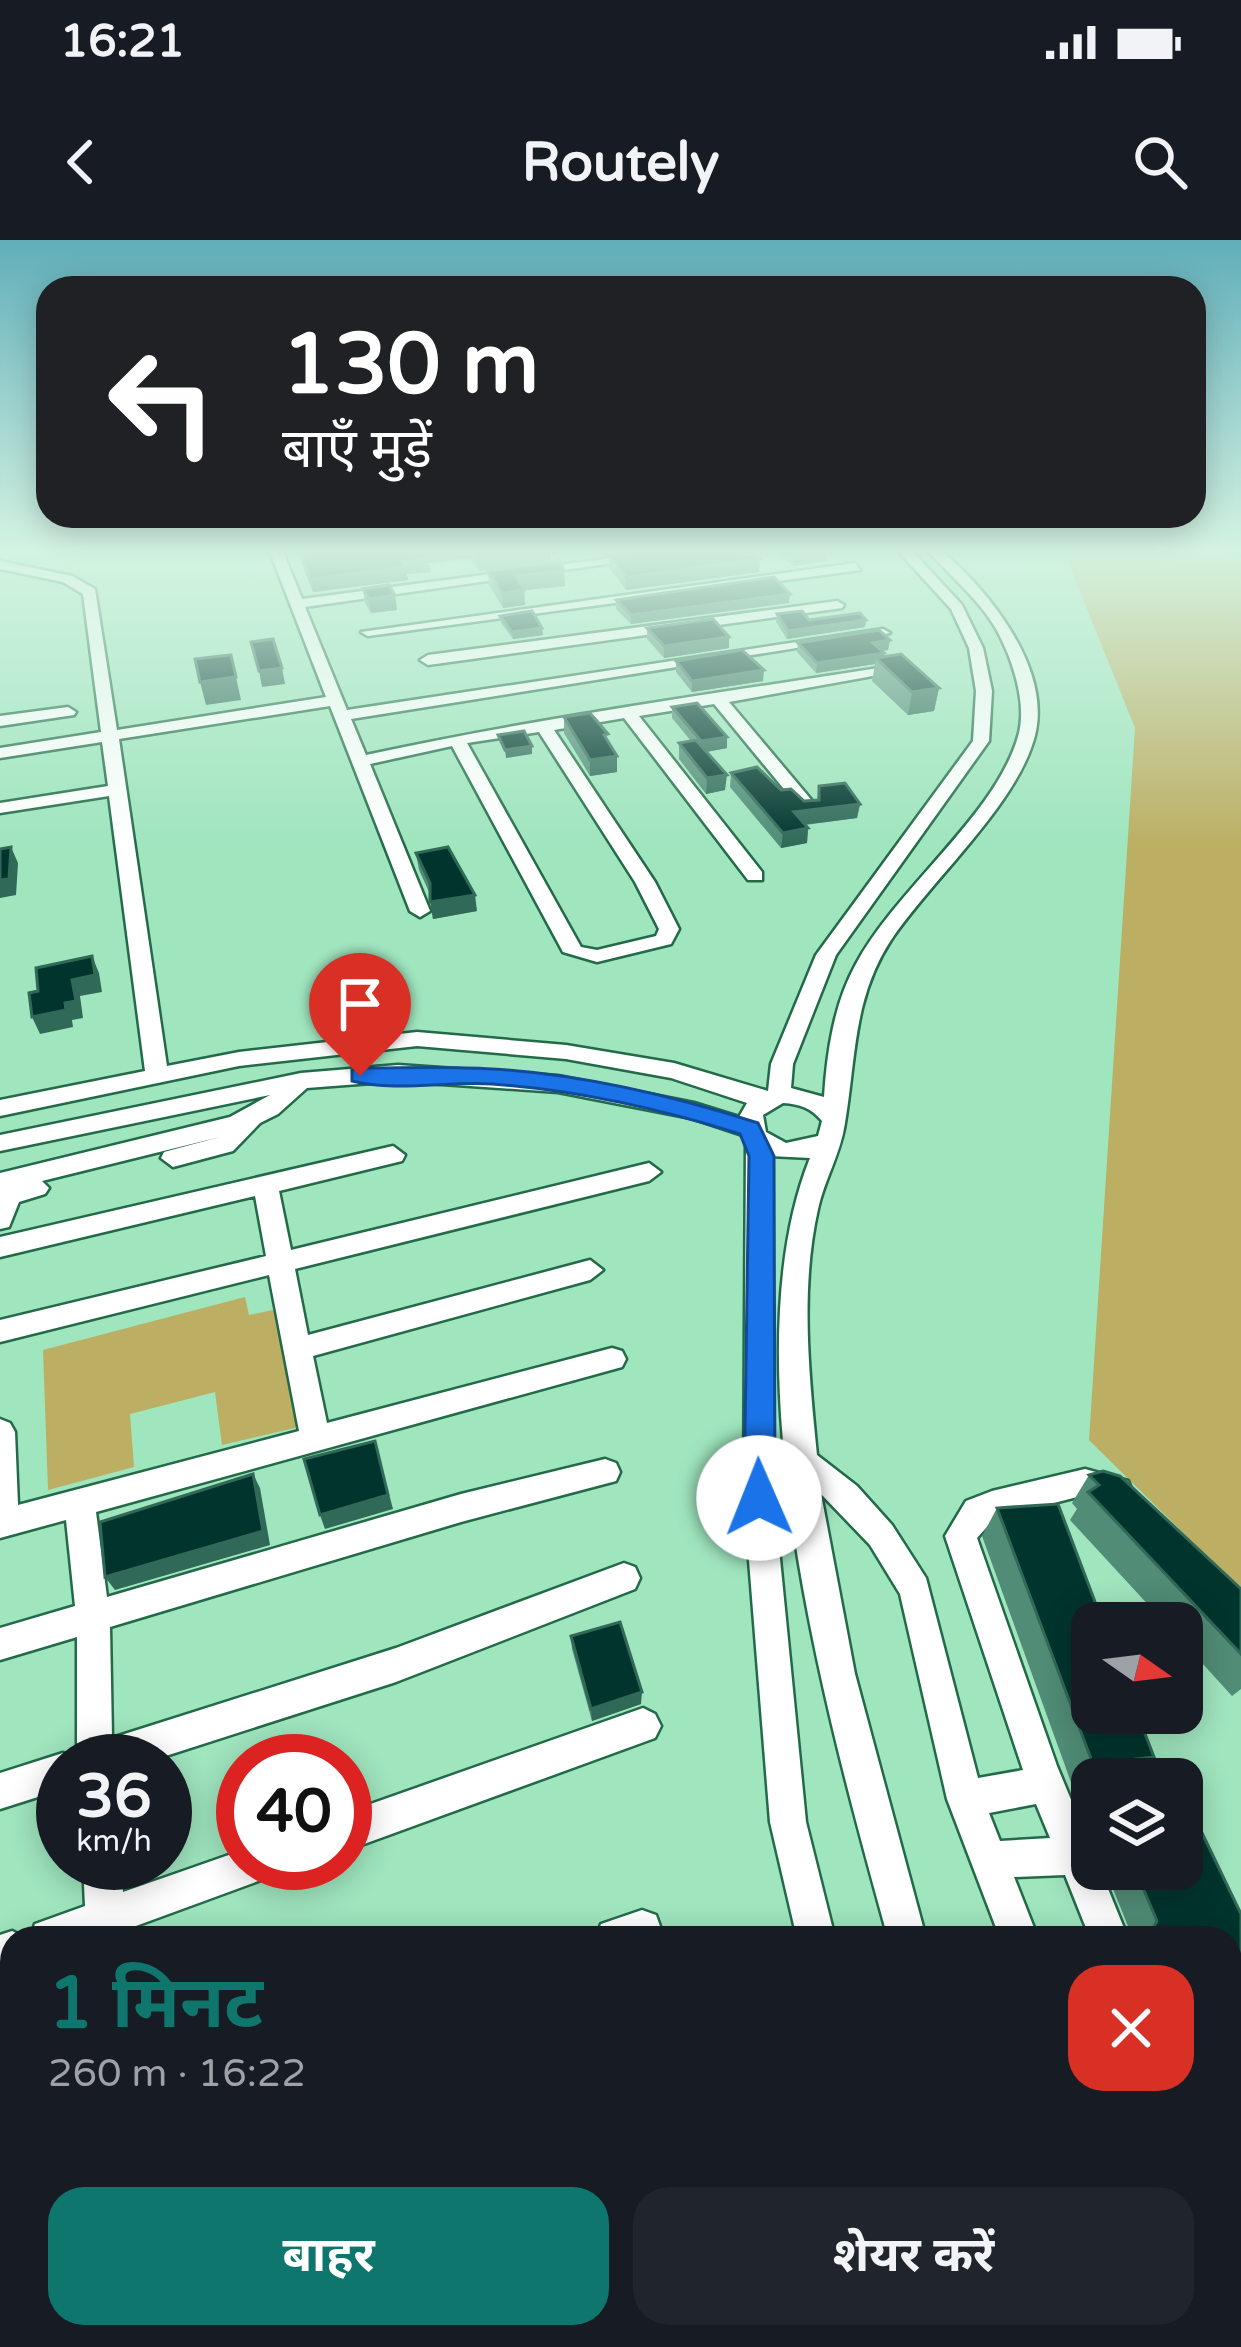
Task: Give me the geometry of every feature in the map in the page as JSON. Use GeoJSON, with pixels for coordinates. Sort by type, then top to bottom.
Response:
{"type":"FeatureCollection","features":[{"type":"Feature","properties":{"kind":"street"},"geometry":{"type":"LineString","coordinates":[[98,650],[157,1076]]}},
{"type":"Feature","properties":{"kind":"street"},"geometry":{"type":"LineString","coordinates":[[317,650],[420,911]]}},
{"type":"Feature","properties":{"kind":"street"},"geometry":{"type":"LineString","coordinates":[[428,660],[507,650]]}},
{"type":"Feature","properties":{"kind":"street"},"geometry":{"type":"LineString","coordinates":[[644,650],[689,702]]}},
{"type":"Feature","properties":{"kind":"street"},"geometry":{"type":"LineString","coordinates":[[0,753],[110,734],[765,650]]}},
{"type":"Feature","properties":{"kind":"street"},"geometry":{"type":"LineString","coordinates":[[813,1926],[788,1822],[759,1498],[752,1111],[771,1098],[826,956],[981,741],[984,691],[977,650]]}},
{"type":"Feature","properties":{"kind":"street"},"geometry":{"type":"LineString","coordinates":[[905,1926],[862,1770],[804,1502],[795,1307],[804,1214],[831,1131],[836,1072],[865,965],[888,927],[1022,752],[1028,728],[1027,694],[1016,650]]}},
{"type":"Feature","properties":{"kind":"street"},"geometry":{"type":"LineString","coordinates":[[362,761],[457,740],[898,670]]}},
{"type":"Feature","properties":{"kind":"street"},"geometry":{"type":"LineString","coordinates":[[718,698],[808,807]]}},
{"type":"Feature","properties":{"kind":"street"},"geometry":{"type":"LineString","coordinates":[[0,722],[68,712]]}},
{"type":"Feature","properties":{"kind":"street"},"geometry":{"type":"LineString","coordinates":[[628,713],[755,876]]}},
{"type":"Feature","properties":{"kind":"street"},"geometry":{"type":"LineString","coordinates":[[457,740],[573,952],[597,956],[664,940],[669,929],[649,889],[543,726]]}},
{"type":"Feature","properties":{"kind":"street"},"geometry":{"type":"LineString","coordinates":[[0,808],[117,790]]}},
{"type":"Feature","properties":{"kind":"street"},"geometry":{"type":"LineString","coordinates":[[0,1108],[317,1047],[417,1039],[566,1052],[674,1071],[771,1098],[815,1101],[831,1131]]}},
{"type":"Feature","properties":{"kind":"street"},"geometry":{"type":"LineString","coordinates":[[0,1143],[301,1081],[398,1073],[491,1076],[662,1104],[794,1154],[831,1131]]}},
{"type":"Feature","properties":{"kind":"street"},"geometry":{"type":"LineString","coordinates":[[0,1183],[250,1119],[301,1081]]}},
{"type":"Feature","properties":{"kind":"street"},"geometry":{"type":"LineString","coordinates":[[0,1093],[91,1089]]}},
{"type":"Feature","properties":{"kind":"street"},"geometry":{"type":"LineString","coordinates":[[0,1220],[8,1196],[16,1192],[224,1147],[240,1137],[250,1119]]}},
{"type":"Feature","properties":{"kind":"street"},"geometry":{"type":"LineString","coordinates":[[0,1247],[394,1155]]}},
{"type":"Feature","properties":{"kind":"street"},"geometry":{"type":"LineString","coordinates":[[0,1331],[649,1172]]}},
{"type":"Feature","properties":{"kind":"street"},"geometry":{"type":"LineString","coordinates":[[265,1185],[315,1439]]}},
{"type":"Feature","properties":{"kind":"street"},"geometry":{"type":"LineString","coordinates":[[297,1348],[590,1270]]}},
{"type":"Feature","properties":{"kind":"street"},"geometry":{"type":"LineString","coordinates":[[0,1432],[1,1524],[612,1359]]}},
{"type":"Feature","properties":{"kind":"street"},"geometry":{"type":"LineString","coordinates":[[802,1461],[846,1496],[881,1535],[914,1589],[965,1799],[1014,1926]]}},
{"type":"Feature","properties":{"kind":"street"},"geometry":{"type":"LineString","coordinates":[[0,1644],[461,1508],[605,1472]]}},
{"type":"Feature","properties":{"kind":"street"},"geometry":{"type":"LineString","coordinates":[[1071,1848],[962,1545],[962,1529],[977,1511],[992,1505],[1085,1482],[1112,1487],[1143,1513]]}},
{"type":"Feature","properties":{"kind":"street"},"geometry":{"type":"LineString","coordinates":[[79,1503],[93,1615],[95,1734]]}},
{"type":"Feature","properties":{"kind":"street"},"geometry":{"type":"LineString","coordinates":[[180,1734],[396,1665],[624,1578]]}},
{"type":"Feature","properties":{"kind":"street"},"geometry":{"type":"LineString","coordinates":[[372,1822],[643,1726]]}},
{"type":"Feature","properties":{"kind":"street"},"geometry":{"type":"LineString","coordinates":[[0,1791],[36,1780]]}},
{"type":"Feature","properties":{"kind":"street"},"geometry":{"type":"LineString","coordinates":[[965,1799],[1046,1784]]}},
{"type":"Feature","properties":{"kind":"street"},"geometry":{"type":"LineString","coordinates":[[987,1860],[1071,1856]]}},
{"type":"Feature","properties":{"kind":"street"},"geometry":{"type":"LineString","coordinates":[[111,1926],[216,1881]]}},
{"type":"Feature","properties":{"kind":"street"},"geometry":{"type":"LineString","coordinates":[[104,1890],[106,1926]]}},
{"type":"Feature","properties":{"kind":"street"},"geometry":{"type":"LineString","coordinates":[[1089,1890],[1104,1926]]}},
{"type":"Feature","properties":{"kind":"shaded area"},"geometry":{"type":"Polygon","coordinates":[[[1104,650],[1241,650],[1241,1590],[1089,1440],[1135,728],[1104,650]]]}},
{"type":"Feature","properties":{"kind":"shaded area"},"geometry":{"type":"Polygon","coordinates":[[[245,1297],[249,1315],[283,1308],[308,1425],[222,1445],[215,1392],[130,1414],[134,1467],[48,1490],[43,1350],[245,1297]]]}},
{"type":"Feature","properties":{"kind":"building"},"geometry":{"type":"Polygon","coordinates":[[[253,650],[277,650],[282,668],[259,671],[253,650]]]}},
{"type":"Feature","properties":{"kind":"building"},"geometry":{"type":"Polygon","coordinates":[[[742,650],[764,670],[692,681],[676,661],[742,650]]]}},
{"type":"Feature","properties":{"kind":"building"},"geometry":{"type":"Polygon","coordinates":[[[805,650],[884,653],[817,663],[805,650]]]}},
{"type":"Feature","properties":{"kind":"building"},"geometry":{"type":"Polygon","coordinates":[[[901,654],[939,688],[912,692],[876,658],[901,654]]]}},
{"type":"Feature","properties":{"kind":"building"},"geometry":{"type":"Polygon","coordinates":[[[231,655],[236,677],[200,682],[195,659],[231,655]]]}},
{"type":"Feature","properties":{"kind":"building"},"geometry":{"type":"Polygon","coordinates":[[[697,703],[727,737],[701,741],[672,707],[697,703]]]}},
{"type":"Feature","properties":{"kind":"building"},"geometry":{"type":"Polygon","coordinates":[[[590,713],[608,734],[604,735],[617,756],[590,760],[564,717],[590,713]]]}},
{"type":"Feature","properties":{"kind":"building"},"geometry":{"type":"Polygon","coordinates":[[[524,731],[532,746],[505,750],[498,735],[524,731]]]}},
{"type":"Feature","properties":{"kind":"building"},"geometry":{"type":"Polygon","coordinates":[[[696,740],[727,775],[707,778],[679,743],[696,740]]]}},
{"type":"Feature","properties":{"kind":"building"},"geometry":{"type":"Polygon","coordinates":[[[757,767],[781,790],[791,789],[804,801],[819,800],[819,786],[845,783],[860,804],[794,812],[808,828],[783,833],[731,773],[757,767]]]}},
{"type":"Feature","properties":{"kind":"building"},"geometry":{"type":"Polygon","coordinates":[[[11,847],[9,879],[0,880],[0,849],[11,847]]]}},
{"type":"Feature","properties":{"kind":"building"},"geometry":{"type":"Polygon","coordinates":[[[448,847],[475,895],[430,902],[430,883],[416,853],[448,847]]]}},
{"type":"Feature","properties":{"kind":"building"},"geometry":{"type":"Polygon","coordinates":[[[92,956],[95,975],[72,980],[76,1001],[65,1003],[66,1010],[32,1017],[29,993],[38,991],[36,968],[92,956]]]}},
{"type":"Feature","properties":{"kind":"building"},"geometry":{"type":"Polygon","coordinates":[[[375,1441],[388,1495],[320,1515],[304,1459],[375,1441]]]}},
{"type":"Feature","properties":{"kind":"building"},"geometry":{"type":"Polygon","coordinates":[[[1103,1471],[1120,1476],[1241,1589],[1241,1654],[1203,1614],[1203,1602],[1192,1602],[1088,1492],[1099,1485],[1089,1475],[1103,1471]]]}},
{"type":"Feature","properties":{"kind":"building"},"geometry":{"type":"Polygon","coordinates":[[[253,1474],[263,1531],[105,1577],[100,1522],[253,1474]]]}},
{"type":"Feature","properties":{"kind":"building"},"geometry":{"type":"Polygon","coordinates":[[[1058,1504],[1095,1602],[1071,1602],[1071,1705],[997,1508],[1058,1504]]]}},
{"type":"Feature","properties":{"kind":"building"},"geometry":{"type":"Polygon","coordinates":[[[620,1622],[642,1692],[591,1709],[571,1636],[620,1622]]]}},
{"type":"Feature","properties":{"kind":"building"},"geometry":{"type":"Polygon","coordinates":[[[1082,1734],[1145,1734],[1154,1757],[1145,1758],[1091,1758],[1082,1734]]]}},
{"type":"Feature","properties":{"kind":"building"},"geometry":{"type":"Polygon","coordinates":[[[1203,1835],[1241,1914],[1241,1926],[1154,1926],[1157,1921],[1144,1890],[1203,1890],[1203,1835]]]}},
{"type":"Feature","properties":{"kind":"route"},"geometry":{"type":"LineString","coordinates":[[360,1076],[491,1076],[558,1084],[694,1111],[750,1129],[761,1156],[759,1498]]}}]}
